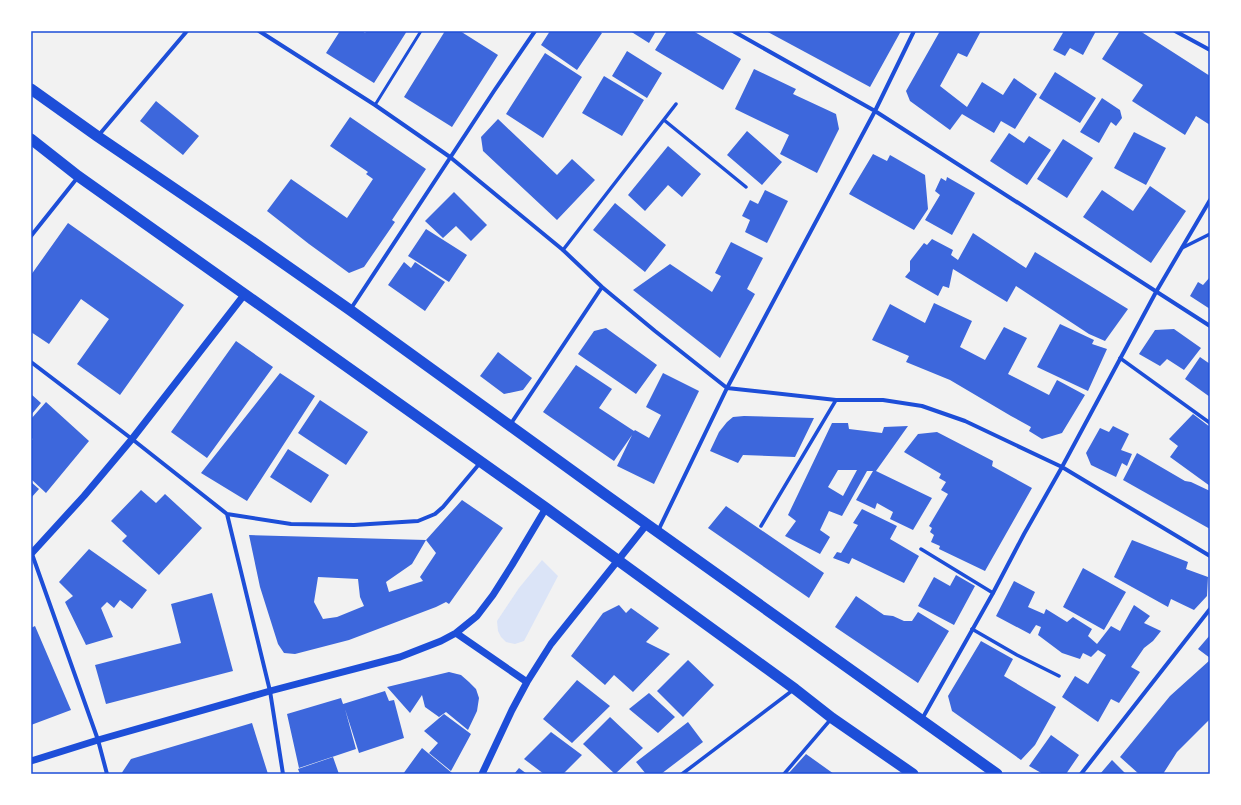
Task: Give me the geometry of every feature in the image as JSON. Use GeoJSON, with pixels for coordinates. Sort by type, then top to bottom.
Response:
{"type":"FeatureCollection","features":[{"type":"Feature","properties":{"kind":"highway"},"geometry":{"type":"LineString","coordinates":[[31,89],[350,310],[997,774]]}},
{"type":"Feature","properties":{"kind":"highway"},"geometry":{"type":"LineString","coordinates":[[31,138],[78,176],[648,582],[795,689],[902,771],[913,774]]}},
{"type":"Feature","properties":{"kind":"street"},"geometry":{"type":"LineString","coordinates":[[97,136],[187,31]]}},
{"type":"Feature","properties":{"kind":"street"},"geometry":{"type":"LineString","coordinates":[[259,31],[375,105],[450,157],[563,250],[602,287],[727,388],[836,400],[883,400],[922,406],[965,421],[1062,467],[1210,556]]}},
{"type":"Feature","properties":{"kind":"street"},"geometry":{"type":"LineString","coordinates":[[350,310],[450,157],[535,31]]}},
{"type":"Feature","properties":{"kind":"street"},"geometry":{"type":"LineString","coordinates":[[733,31],[874,111],[1210,326]]}},
{"type":"Feature","properties":{"kind":"street"},"geometry":{"type":"LineString","coordinates":[[658,532],[727,388],[874,111],[914,31]]}},
{"type":"Feature","properties":{"kind":"street"},"geometry":{"type":"LineString","coordinates":[[1175,31],[1210,50]]}},
{"type":"Feature","properties":{"kind":"street"},"geometry":{"type":"LineString","coordinates":[[563,250],[676,104]]}},
{"type":"Feature","properties":{"kind":"street"},"geometry":{"type":"LineString","coordinates":[[664,120],[746,188]]}},
{"type":"Feature","properties":{"kind":"street"},"geometry":{"type":"LineString","coordinates":[[31,236],[78,176]]}},
{"type":"Feature","properties":{"kind":"street"},"geometry":{"type":"LineString","coordinates":[[922,719],[993,593],[1156,292],[1210,200]]}},
{"type":"Feature","properties":{"kind":"street"},"geometry":{"type":"LineString","coordinates":[[1181,249],[1210,234]]}},
{"type":"Feature","properties":{"kind":"street"},"geometry":{"type":"LineString","coordinates":[[510,426],[602,287]]}},
{"type":"Feature","properties":{"kind":"street"},"geometry":{"type":"LineString","coordinates":[[107,774],[98,740],[31,554],[84,496],[132,439],[244,295]]}},
{"type":"Feature","properties":{"kind":"street"},"geometry":{"type":"LineString","coordinates":[[1120,358],[1210,423]]}},
{"type":"Feature","properties":{"kind":"street"},"geometry":{"type":"LineString","coordinates":[[31,362],[227,514],[291,524],[354,525],[418,521],[435,514],[443,507],[480,463]]}},
{"type":"Feature","properties":{"kind":"street"},"geometry":{"type":"LineString","coordinates":[[761,526],[836,400]]}},
{"type":"Feature","properties":{"kind":"street"},"geometry":{"type":"LineString","coordinates":[[31,762],[98,740],[270,691],[400,657],[441,641],[456,633],[477,616],[493,595],[546,508]]}},
{"type":"Feature","properties":{"kind":"street"},"geometry":{"type":"LineString","coordinates":[[227,514],[270,691],[283,774]]}},
{"type":"Feature","properties":{"kind":"street"},"geometry":{"type":"LineString","coordinates":[[482,774],[526,682],[551,644],[647,524]]}},
{"type":"Feature","properties":{"kind":"street"},"geometry":{"type":"LineString","coordinates":[[921,549],[993,593]]}},
{"type":"Feature","properties":{"kind":"street"},"geometry":{"type":"LineString","coordinates":[[1081,774],[1210,609]]}},
{"type":"Feature","properties":{"kind":"street"},"geometry":{"type":"LineString","coordinates":[[972,629],[1017,655],[1060,676]]}},
{"type":"Feature","properties":{"kind":"street"},"geometry":{"type":"LineString","coordinates":[[456,633],[526,682]]}},
{"type":"Feature","properties":{"kind":"street"},"geometry":{"type":"LineString","coordinates":[[682,774],[795,689]]}},
{"type":"Feature","properties":{"kind":"street"},"geometry":{"type":"LineString","coordinates":[[784,774],[832,718]]}},
{"type":"Feature","properties":{"kind":"lane"},"geometry":{"type":"LineString","coordinates":[[375,105],[421,31]]}},
{"type":"Feature","properties":{"kind":"shaded area"},"geometry":{"type":"Polygon","coordinates":[[[542,560],[558,576],[524,641],[515,644],[506,642],[498,631],[497,621],[519,588],[542,560]]]}},
{"type":"Feature","properties":{"kind":"building"},"geometry":{"type":"Polygon","coordinates":[[[340,31],[362,31],[365,33],[367,31],[407,31],[374,83],[326,53],[340,31]]]}},
{"type":"Feature","properties":{"kind":"building"},"geometry":{"type":"Polygon","coordinates":[[[445,31],[460,31],[498,55],[452,127],[404,97],[445,31]]]}},
{"type":"Feature","properties":{"kind":"building"},"geometry":{"type":"Polygon","coordinates":[[[550,31],[599,31],[602,33],[577,70],[541,45],[550,31]]]}},
{"type":"Feature","properties":{"kind":"building"},"geometry":{"type":"Polygon","coordinates":[[[630,31],[656,31],[649,43],[630,31]]]}},
{"type":"Feature","properties":{"kind":"building"},"geometry":{"type":"Polygon","coordinates":[[[667,31],[693,31],[741,59],[723,90],[655,50],[667,31]]]}},
{"type":"Feature","properties":{"kind":"building"},"geometry":{"type":"Polygon","coordinates":[[[766,31],[901,31],[870,87],[766,31]]]}},
{"type":"Feature","properties":{"kind":"building"},"geometry":{"type":"Polygon","coordinates":[[[940,31],[981,31],[967,57],[958,53],[940,86],[967,107],[982,82],[1003,95],[1014,78],[1037,94],[1015,129],[1001,121],[994,133],[962,114],[950,130],[910,101],[906,91],[940,31]]]}},
{"type":"Feature","properties":{"kind":"building"},"geometry":{"type":"Polygon","coordinates":[[[1064,31],[1096,31],[1083,55],[1070,48],[1065,56],[1053,50],[1064,31]]]}},
{"type":"Feature","properties":{"kind":"building"},"geometry":{"type":"Polygon","coordinates":[[[1120,31],[1140,31],[1210,76],[1210,125],[1196,116],[1185,135],[1132,101],[1143,85],[1102,59],[1120,31]]]}},
{"type":"Feature","properties":{"kind":"building"},"geometry":{"type":"Polygon","coordinates":[[[627,51],[662,73],[647,98],[612,76],[627,51]]]}},
{"type":"Feature","properties":{"kind":"building"},"geometry":{"type":"Polygon","coordinates":[[[545,53],[582,77],[543,138],[506,114],[545,53]]]}},
{"type":"Feature","properties":{"kind":"building"},"geometry":{"type":"Polygon","coordinates":[[[754,69],[796,89],[793,94],[836,114],[839,129],[817,173],[780,154],[789,135],[735,109],[754,69]]]}},
{"type":"Feature","properties":{"kind":"building"},"geometry":{"type":"Polygon","coordinates":[[[1055,72],[1096,98],[1080,123],[1039,98],[1055,72]]]}},
{"type":"Feature","properties":{"kind":"building"},"geometry":{"type":"Polygon","coordinates":[[[604,76],[644,100],[622,136],[582,113],[604,76]]]}},
{"type":"Feature","properties":{"kind":"building"},"geometry":{"type":"Polygon","coordinates":[[[1102,98],[1120,110],[1122,118],[1116,126],[1111,122],[1099,143],[1080,132],[1102,98]]]}},
{"type":"Feature","properties":{"kind":"building"},"geometry":{"type":"Polygon","coordinates":[[[156,101],[199,136],[183,155],[140,121],[156,101]]]}},
{"type":"Feature","properties":{"kind":"building"},"geometry":{"type":"Polygon","coordinates":[[[350,117],[426,169],[392,220],[395,222],[364,267],[349,273],[267,211],[291,179],[347,218],[373,179],[366,174],[368,172],[330,146],[350,117]]]}},
{"type":"Feature","properties":{"kind":"building"},"geometry":{"type":"Polygon","coordinates":[[[498,119],[557,175],[572,159],[595,180],[557,220],[483,151],[481,137],[498,119]]]}},
{"type":"Feature","properties":{"kind":"building"},"geometry":{"type":"Polygon","coordinates":[[[747,131],[782,162],[762,185],[727,155],[747,131]]]}},
{"type":"Feature","properties":{"kind":"building"},"geometry":{"type":"Polygon","coordinates":[[[1134,132],[1166,148],[1146,185],[1114,168],[1134,132]]]}},
{"type":"Feature","properties":{"kind":"building"},"geometry":{"type":"Polygon","coordinates":[[[1009,133],[1024,143],[1029,136],[1051,150],[1027,185],[990,161],[1009,133]]]}},
{"type":"Feature","properties":{"kind":"building"},"geometry":{"type":"Polygon","coordinates":[[[1063,139],[1093,158],[1067,198],[1037,179],[1063,139]]]}},
{"type":"Feature","properties":{"kind":"building"},"geometry":{"type":"Polygon","coordinates":[[[668,146],[701,174],[682,197],[668,185],[645,211],[628,195],[668,146]]]}},
{"type":"Feature","properties":{"kind":"building"},"geometry":{"type":"Polygon","coordinates":[[[873,154],[887,161],[890,155],[925,175],[928,209],[914,230],[849,194],[873,154]]]}},
{"type":"Feature","properties":{"kind":"building"},"geometry":{"type":"Polygon","coordinates":[[[947,177],[975,193],[952,235],[925,220],[940,195],[935,191],[941,178],[946,181],[947,177]]]}},
{"type":"Feature","properties":{"kind":"building"},"geometry":{"type":"Polygon","coordinates":[[[1150,186],[1186,211],[1151,263],[1083,217],[1102,190],[1133,211],[1150,186]]]}},
{"type":"Feature","properties":{"kind":"building"},"geometry":{"type":"Polygon","coordinates":[[[765,190],[788,201],[767,243],[745,232],[750,220],[742,216],[750,200],[758,204],[765,190]]]}},
{"type":"Feature","properties":{"kind":"building"},"geometry":{"type":"Polygon","coordinates":[[[454,192],[487,225],[471,241],[456,226],[443,238],[425,221],[454,192]]]}},
{"type":"Feature","properties":{"kind":"building"},"geometry":{"type":"Polygon","coordinates":[[[615,203],[666,245],[645,272],[593,230],[615,203]]]}},
{"type":"Feature","properties":{"kind":"building"},"geometry":{"type":"Polygon","coordinates":[[[68,223],[184,305],[120,395],[77,364],[109,319],[81,299],[49,344],[31,332],[31,275],[68,223]]]}},
{"type":"Feature","properties":{"kind":"building"},"geometry":{"type":"Polygon","coordinates":[[[426,229],[467,255],[449,282],[408,256],[426,229]]]}},
{"type":"Feature","properties":{"kind":"building"},"geometry":{"type":"Polygon","coordinates":[[[973,233],[1026,268],[1035,252],[1128,309],[1105,341],[1089,334],[1016,286],[1007,302],[953,269],[949,288],[943,286],[938,296],[905,277],[910,271],[910,261],[924,243],[927,245],[932,239],[953,250],[951,255],[958,260],[973,233]]]}},
{"type":"Feature","properties":{"kind":"building"},"geometry":{"type":"Polygon","coordinates":[[[731,242],[763,258],[747,289],[755,294],[720,358],[633,290],[670,264],[712,292],[721,276],[715,273],[731,242]]]}},
{"type":"Feature","properties":{"kind":"building"},"geometry":{"type":"Polygon","coordinates":[[[404,262],[411,268],[415,262],[445,282],[425,311],[388,285],[404,262]]]}},
{"type":"Feature","properties":{"kind":"building"},"geometry":{"type":"Polygon","coordinates":[[[1210,277],[1210,309],[1190,296],[1198,282],[1203,285],[1210,277]]]}},
{"type":"Feature","properties":{"kind":"building"},"geometry":{"type":"Polygon","coordinates":[[[934,303],[972,321],[960,347],[985,360],[1004,327],[1027,338],[1008,374],[1049,395],[1057,380],[1085,395],[1062,433],[1042,439],[1029,431],[1031,427],[950,380],[906,362],[909,356],[872,340],[890,304],[925,323],[934,303]]]}},
{"type":"Feature","properties":{"kind":"building"},"geometry":{"type":"Polygon","coordinates":[[[1060,324],[1094,340],[1092,344],[1107,349],[1088,391],[1037,367],[1060,324]]]}},
{"type":"Feature","properties":{"kind":"building"},"geometry":{"type":"Polygon","coordinates":[[[606,328],[657,365],[636,394],[578,354],[594,331],[606,328]]]}},
{"type":"Feature","properties":{"kind":"building"},"geometry":{"type":"Polygon","coordinates":[[[1174,329],[1201,348],[1184,370],[1167,359],[1160,366],[1139,354],[1155,330],[1174,329]]]}},
{"type":"Feature","properties":{"kind":"building"},"geometry":{"type":"Polygon","coordinates":[[[236,341],[273,367],[207,458],[171,432],[236,341]]]}},
{"type":"Feature","properties":{"kind":"building"},"geometry":{"type":"Polygon","coordinates":[[[498,352],[532,378],[523,390],[504,394],[480,376],[498,352]]]}},
{"type":"Feature","properties":{"kind":"building"},"geometry":{"type":"Polygon","coordinates":[[[1200,357],[1210,364],[1210,397],[1185,379],[1200,357]]]}},
{"type":"Feature","properties":{"kind":"building"},"geometry":{"type":"Polygon","coordinates":[[[576,365],[612,389],[599,408],[634,431],[635,430],[649,438],[661,415],[646,407],[663,373],[699,391],[654,484],[617,466],[632,435],[614,461],[543,412],[576,365]]]}},
{"type":"Feature","properties":{"kind":"building"},"geometry":{"type":"Polygon","coordinates":[[[280,373],[315,396],[247,501],[201,473],[280,373]]]}},
{"type":"Feature","properties":{"kind":"building"},"geometry":{"type":"Polygon","coordinates":[[[31,394],[41,403],[31,415],[31,394]]]}},
{"type":"Feature","properties":{"kind":"building"},"geometry":{"type":"Polygon","coordinates":[[[320,400],[368,432],[346,465],[298,433],[320,400]]]}},
{"type":"Feature","properties":{"kind":"building"},"geometry":{"type":"Polygon","coordinates":[[[46,402],[89,441],[46,493],[31,479],[31,441],[33,439],[31,438],[31,419],[46,402]]]}},
{"type":"Feature","properties":{"kind":"building"},"geometry":{"type":"Polygon","coordinates":[[[1193,414],[1210,427],[1210,486],[1170,457],[1178,446],[1169,439],[1193,414]]]}},
{"type":"Feature","properties":{"kind":"building"},"geometry":{"type":"Polygon","coordinates":[[[733,417],[814,418],[795,457],[743,455],[738,463],[710,451],[719,432],[727,422],[733,417]]]}},
{"type":"Feature","properties":{"kind":"building"},"geometry":{"type":"Polygon","coordinates":[[[832,423],[848,423],[849,429],[882,433],[884,427],[908,426],[876,471],[932,498],[913,530],[890,519],[893,512],[877,503],[875,509],[856,500],[873,471],[867,471],[842,516],[829,511],[820,530],[830,537],[820,554],[785,536],[796,521],[788,515],[832,423]],[[838,470],[828,487],[843,496],[857,470],[838,470]]]}},
{"type":"Feature","properties":{"kind":"building"},"geometry":{"type":"Polygon","coordinates":[[[1113,426],[1129,434],[1121,450],[1132,454],[1127,466],[1122,463],[1116,477],[1091,465],[1086,453],[1100,428],[1109,432],[1113,426]]]}},
{"type":"Feature","properties":{"kind":"building"},"geometry":{"type":"Polygon","coordinates":[[[937,432],[993,461],[992,466],[1032,488],[985,571],[939,549],[940,546],[931,542],[934,535],[930,532],[932,528],[929,526],[948,494],[941,490],[946,482],[939,478],[941,474],[904,452],[918,434],[937,432]]]}},
{"type":"Feature","properties":{"kind":"building"},"geometry":{"type":"Polygon","coordinates":[[[288,449],[329,475],[311,503],[270,477],[288,449]]]}},
{"type":"Feature","properties":{"kind":"building"},"geometry":{"type":"Polygon","coordinates":[[[1137,453],[1185,481],[1191,482],[1210,491],[1210,529],[1123,480],[1137,453]]]}},
{"type":"Feature","properties":{"kind":"building"},"geometry":{"type":"Polygon","coordinates":[[[31,482],[39,489],[31,498],[31,482]]]}},
{"type":"Feature","properties":{"kind":"building"},"geometry":{"type":"Polygon","coordinates":[[[141,490],[156,503],[165,494],[202,528],[159,575],[122,541],[127,536],[111,521],[141,490]]]}},
{"type":"Feature","properties":{"kind":"building"},"geometry":{"type":"Polygon","coordinates":[[[462,500],[503,528],[449,604],[446,602],[349,640],[295,654],[284,653],[278,644],[260,587],[249,535],[426,540],[462,500]],[[426,540],[412,564],[386,582],[389,592],[423,581],[420,577],[436,553],[426,540]],[[318,577],[314,602],[323,619],[337,617],[364,606],[360,597],[358,579],[318,577]]]}},
{"type":"Feature","properties":{"kind":"building"},"geometry":{"type":"Polygon","coordinates":[[[726,506],[824,573],[809,598],[708,528],[726,506]]]}},
{"type":"Feature","properties":{"kind":"building"},"geometry":{"type":"Polygon","coordinates":[[[862,509],[897,526],[890,539],[919,556],[904,583],[852,558],[849,564],[833,558],[837,552],[841,553],[858,525],[853,523],[862,509]]]}},
{"type":"Feature","properties":{"kind":"building"},"geometry":{"type":"Polygon","coordinates":[[[1132,540],[1188,562],[1186,569],[1208,577],[1207,596],[1194,610],[1171,599],[1168,607],[1114,577],[1132,540]]]}},
{"type":"Feature","properties":{"kind":"building"},"geometry":{"type":"Polygon","coordinates":[[[89,549],[147,590],[132,609],[120,600],[114,608],[107,602],[101,608],[113,637],[86,645],[65,602],[73,596],[59,582],[89,549]]]}},
{"type":"Feature","properties":{"kind":"building"},"geometry":{"type":"Polygon","coordinates":[[[1083,568],[1126,592],[1104,630],[1063,607],[1083,568]]]}},
{"type":"Feature","properties":{"kind":"building"},"geometry":{"type":"Polygon","coordinates":[[[956,575],[975,586],[954,625],[918,606],[934,577],[950,586],[956,575]]]}},
{"type":"Feature","properties":{"kind":"building"},"geometry":{"type":"Polygon","coordinates":[[[1014,581],[1035,592],[1028,607],[1044,614],[1046,609],[1067,622],[1073,617],[1092,629],[1088,636],[1097,644],[1111,626],[1120,631],[1134,605],[1150,616],[1144,623],[1161,631],[1153,641],[1144,648],[1131,667],[1140,672],[1119,703],[1111,699],[1098,722],[1062,697],[1075,676],[1088,684],[1106,655],[1098,650],[1091,657],[1083,653],[1080,659],[1062,653],[1038,635],[1041,627],[1036,625],[1030,634],[996,616],[1014,581]]]}},
{"type":"Feature","properties":{"kind":"building"},"geometry":{"type":"Polygon","coordinates":[[[212,593],[233,671],[106,704],[95,665],[181,643],[171,604],[212,593]]]}},
{"type":"Feature","properties":{"kind":"building"},"geometry":{"type":"Polygon","coordinates":[[[856,596],[884,615],[893,616],[904,621],[912,621],[918,612],[949,631],[918,683],[835,627],[856,596]]]}},
{"type":"Feature","properties":{"kind":"building"},"geometry":{"type":"Polygon","coordinates":[[[619,605],[626,613],[631,608],[659,628],[646,642],[670,654],[633,692],[614,675],[605,685],[571,656],[603,613],[619,605]]]}},
{"type":"Feature","properties":{"kind":"building"},"geometry":{"type":"Polygon","coordinates":[[[35,626],[71,710],[31,725],[31,628],[35,626]]]}},
{"type":"Feature","properties":{"kind":"building"},"geometry":{"type":"Polygon","coordinates":[[[1210,635],[1210,658],[1198,649],[1210,635]]]}},
{"type":"Feature","properties":{"kind":"building"},"geometry":{"type":"Polygon","coordinates":[[[981,641],[1013,659],[1004,676],[1056,707],[1035,745],[1021,760],[952,711],[948,696],[981,641]]]}},
{"type":"Feature","properties":{"kind":"building"},"geometry":{"type":"Polygon","coordinates":[[[688,660],[714,685],[683,717],[657,691],[688,660]]]}},
{"type":"Feature","properties":{"kind":"building"},"geometry":{"type":"Polygon","coordinates":[[[1210,660],[1210,719],[1177,752],[1163,774],[1139,774],[1120,757],[1170,696],[1210,660]]]}},
{"type":"Feature","properties":{"kind":"building"},"geometry":{"type":"Polygon","coordinates":[[[449,672],[461,675],[476,689],[479,698],[477,711],[468,730],[446,712],[439,717],[425,707],[422,695],[410,713],[387,687],[449,672]]]}},
{"type":"Feature","properties":{"kind":"building"},"geometry":{"type":"Polygon","coordinates":[[[577,680],[610,706],[572,743],[543,719],[577,680]]]}},
{"type":"Feature","properties":{"kind":"building"},"geometry":{"type":"Polygon","coordinates":[[[385,691],[389,701],[394,700],[404,738],[359,753],[345,709],[356,749],[299,768],[287,714],[341,698],[343,704],[385,691]]]}},
{"type":"Feature","properties":{"kind":"building"},"geometry":{"type":"Polygon","coordinates":[[[649,693],[675,717],[658,733],[629,709],[649,693]]]}},
{"type":"Feature","properties":{"kind":"building"},"geometry":{"type":"Polygon","coordinates":[[[444,714],[471,734],[451,771],[429,753],[438,743],[424,731],[444,714]]]}},
{"type":"Feature","properties":{"kind":"building"},"geometry":{"type":"Polygon","coordinates":[[[610,717],[643,748],[615,774],[583,744],[610,717]]]}},
{"type":"Feature","properties":{"kind":"building"},"geometry":{"type":"Polygon","coordinates":[[[688,722],[703,742],[661,774],[646,774],[636,762],[688,722]]]}},
{"type":"Feature","properties":{"kind":"building"},"geometry":{"type":"Polygon","coordinates":[[[252,723],[268,774],[121,774],[131,759],[252,723]]]}},
{"type":"Feature","properties":{"kind":"building"},"geometry":{"type":"Polygon","coordinates":[[[551,732],[582,755],[563,774],[544,774],[524,759],[551,732]]]}},
{"type":"Feature","properties":{"kind":"building"},"geometry":{"type":"Polygon","coordinates":[[[1051,735],[1079,755],[1066,774],[1043,774],[1029,766],[1051,735]]]}},
{"type":"Feature","properties":{"kind":"building"},"geometry":{"type":"Polygon","coordinates":[[[422,748],[452,773],[403,774],[422,748]]]}},
{"type":"Feature","properties":{"kind":"building"},"geometry":{"type":"Polygon","coordinates":[[[806,754],[834,774],[788,774],[806,754]]]}},
{"type":"Feature","properties":{"kind":"building"},"geometry":{"type":"Polygon","coordinates":[[[333,757],[339,774],[300,774],[298,769],[333,757]]]}},
{"type":"Feature","properties":{"kind":"building"},"geometry":{"type":"Polygon","coordinates":[[[1112,760],[1126,774],[1100,774],[1112,760]]]}},
{"type":"Feature","properties":{"kind":"building"},"geometry":{"type":"Polygon","coordinates":[[[519,768],[527,774],[514,774],[519,768]]]}}]}
